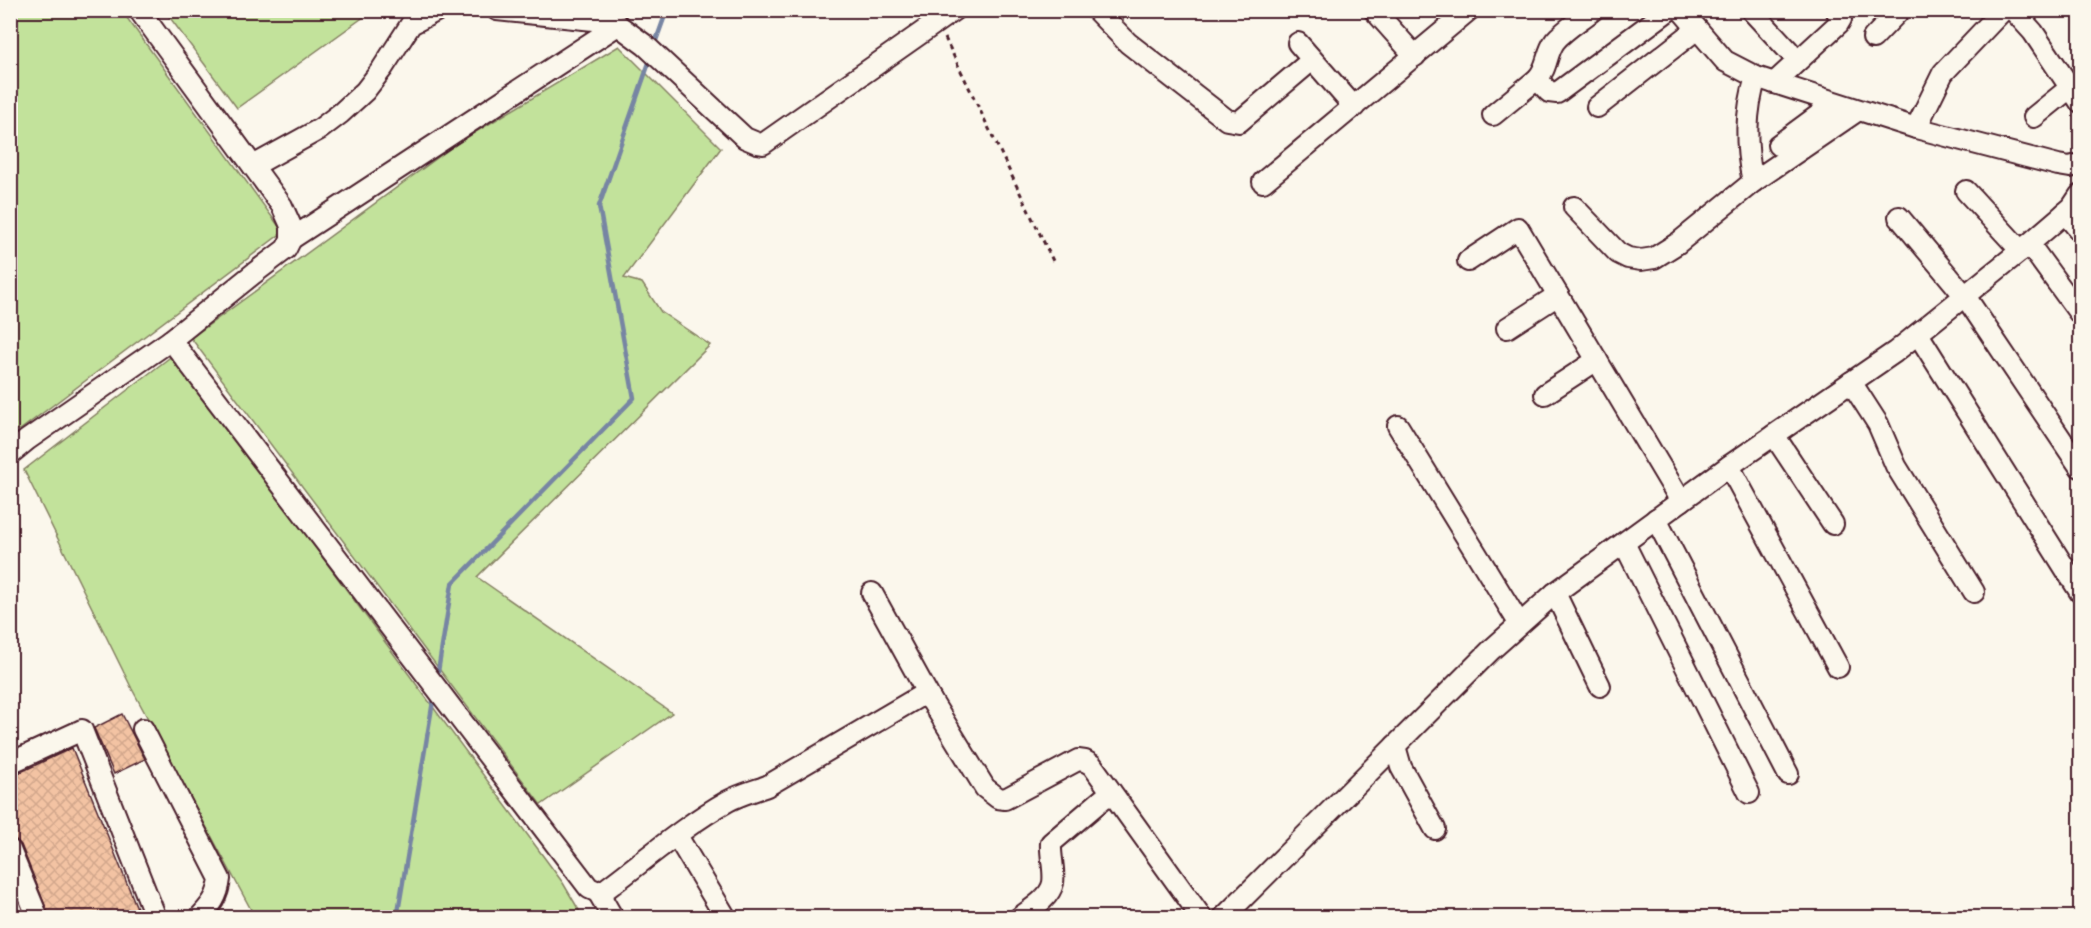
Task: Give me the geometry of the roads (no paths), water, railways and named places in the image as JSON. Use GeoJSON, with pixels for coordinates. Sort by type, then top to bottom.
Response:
{"type":"FeatureCollection","features":[{"type":"Feature","properties":{"kind":"street"},"geometry":{"type":"LineString","coordinates":[[10,454],[171,340],[286,249],[291,239],[291,226],[282,206],[139,10]]}},
{"type":"Feature","properties":{"kind":"street"},"geometry":{"type":"LineString","coordinates":[[253,166],[320,129],[341,113],[365,91],[411,24],[438,10]]}},
{"type":"Feature","properties":{"kind":"street"},"geometry":{"type":"LineString","coordinates":[[497,10],[603,21],[618,26],[645,45],[745,138],[757,144],[763,144],[954,10]]}},
{"type":"Feature","properties":{"kind":"street"},"geometry":{"type":"LineString","coordinates":[[1096,10],[1128,43],[1227,120],[1239,122],[1312,60]]}},
{"type":"Feature","properties":{"kind":"street"},"geometry":{"type":"LineString","coordinates":[[1374,10],[1415,56]]}},
{"type":"Feature","properties":{"kind":"street"},"geometry":{"type":"LineString","coordinates":[[1263,182],[1468,10]]}},
{"type":"Feature","properties":{"kind":"street"},"geometry":{"type":"LineString","coordinates":[[1493,115],[1543,73],[1556,40],[1593,10]]}},
{"type":"Feature","properties":{"kind":"street"},"geometry":{"type":"LineString","coordinates":[[1751,10],[1789,51]]}},
{"type":"Feature","properties":{"kind":"street"},"geometry":{"type":"LineString","coordinates":[[1774,84],[1838,24],[1841,20],[1836,10]]}},
{"type":"Feature","properties":{"kind":"street"},"geometry":{"type":"LineString","coordinates":[[1874,38],[1900,10]]}},
{"type":"Feature","properties":{"kind":"street"},"geometry":{"type":"LineString","coordinates":[[1916,128],[1943,73],[2003,10]]}},
{"type":"Feature","properties":{"kind":"street"},"geometry":{"type":"LineString","coordinates":[[2013,10],[2033,32],[2076,95],[2034,117]]}},
{"type":"Feature","properties":{"kind":"street"},"geometry":{"type":"LineString","coordinates":[[1537,79],[1549,93],[1557,93],[1685,16]]}},
{"type":"Feature","properties":{"kind":"street"},"geometry":{"type":"LineString","coordinates":[[1685,16],[1725,61],[1755,77],[1834,104],[1916,128],[2058,165],[2070,167],[2080,164]]}},
{"type":"Feature","properties":{"kind":"street"},"geometry":{"type":"LineString","coordinates":[[1597,107],[1685,16]]}},
{"type":"Feature","properties":{"kind":"street"},"geometry":{"type":"LineString","coordinates":[[291,239],[618,26]]}},
{"type":"Feature","properties":{"kind":"street"},"geometry":{"type":"LineString","coordinates":[[1298,43],[1354,106]]}},
{"type":"Feature","properties":{"kind":"street"},"geometry":{"type":"LineString","coordinates":[[1753,182],[1748,159],[1747,110],[1755,77]]}},
{"type":"Feature","properties":{"kind":"street"},"geometry":{"type":"LineString","coordinates":[[1778,145],[1834,104]]}},
{"type":"Feature","properties":{"kind":"street"},"geometry":{"type":"LineString","coordinates":[[1574,207],[1618,253],[1628,258],[1641,260],[1654,258],[1667,251],[1753,182],[1857,111]]}},
{"type":"Feature","properties":{"kind":"street"},"geometry":{"type":"LineString","coordinates":[[1966,191],[2025,248],[2080,314]]}},
{"type":"Feature","properties":{"kind":"street"},"geometry":{"type":"LineString","coordinates":[[1223,918],[1520,623],[1555,593],[1729,466],[1918,334],[2025,248],[2065,213],[2080,195]]}},
{"type":"Feature","properties":{"kind":"street"},"geometry":{"type":"LineString","coordinates":[[2065,213],[2080,231]]}},
{"type":"Feature","properties":{"kind":"street"},"geometry":{"type":"LineString","coordinates":[[1899,217],[1965,296],[2080,467]]}},
{"type":"Feature","properties":{"kind":"street"},"geometry":{"type":"LineString","coordinates":[[1468,261],[1518,228],[1681,501]]}},
{"type":"Feature","properties":{"kind":"street"},"geometry":{"type":"LineString","coordinates":[[1507,328],[1558,295]]}},
{"type":"Feature","properties":{"kind":"street"},"geometry":{"type":"LineString","coordinates":[[1918,334],[2080,592]]}},
{"type":"Feature","properties":{"kind":"street"},"geometry":{"type":"LineString","coordinates":[[171,340],[589,888],[598,892],[613,918]]}},
{"type":"Feature","properties":{"kind":"street"},"geometry":{"type":"LineString","coordinates":[[1545,394],[1597,360]]}},
{"type":"Feature","properties":{"kind":"street"},"geometry":{"type":"LineString","coordinates":[[1851,382],[1878,424],[1896,466],[1974,592]]}},
{"type":"Feature","properties":{"kind":"street"},"geometry":{"type":"LineString","coordinates":[[1398,426],[1520,623]]}},
{"type":"Feature","properties":{"kind":"street"},"geometry":{"type":"LineString","coordinates":[[1774,435],[1833,524]]}},
{"type":"Feature","properties":{"kind":"street"},"geometry":{"type":"LineString","coordinates":[[1729,466],[1838,668]]}},
{"type":"Feature","properties":{"kind":"street"},"geometry":{"type":"LineString","coordinates":[[1656,519],[1788,774]]}},
{"type":"Feature","properties":{"kind":"street"},"geometry":{"type":"LineString","coordinates":[[1624,543],[1749,793]]}},
{"type":"Feature","properties":{"kind":"street"},"geometry":{"type":"LineString","coordinates":[[872,593],[932,700],[986,788],[998,798],[1005,799],[1078,760],[1092,765],[1202,918]]}},
{"type":"Feature","properties":{"kind":"street"},"geometry":{"type":"LineString","coordinates":[[1555,593],[1600,686]]}},
{"type":"Feature","properties":{"kind":"street"},"geometry":{"type":"LineString","coordinates":[[598,892],[606,889],[728,801],[768,786],[919,696],[926,696],[932,700]]}},
{"type":"Feature","properties":{"kind":"street"},"geometry":{"type":"LineString","coordinates":[[142,729],[220,879],[219,892],[213,903],[199,918]]}},
{"type":"Feature","properties":{"kind":"street"},"geometry":{"type":"LineString","coordinates":[[10,763],[82,730],[156,918]]}},
{"type":"Feature","properties":{"kind":"street"},"geometry":{"type":"LineString","coordinates":[[1395,746],[1401,767],[1435,830]]}},
{"type":"Feature","properties":{"kind":"street"},"geometry":{"type":"LineString","coordinates":[[1019,918],[1048,894],[1053,882],[1051,843],[1111,792]]}},
{"type":"Feature","properties":{"kind":"street"},"geometry":{"type":"LineString","coordinates":[[677,836],[726,918]]}},
{"type":"Feature","properties":{"kind":"street"},"geometry":{"type":"LineString","coordinates":[[10,850],[38,918]]}},
{"type":"Feature","properties":{"kind":"waterway"},"geometry":{"type":"LineString","coordinates":[[654,46],[667,10]]}},
{"type":"Feature","properties":{"kind":"waterway"},"geometry":{"type":"LineString","coordinates":[[437,678],[452,584],[634,398],[599,206],[651,57]]}},
{"type":"Feature","properties":{"kind":"waterway"},"geometry":{"type":"LineString","coordinates":[[397,918],[434,695]]}}]}
